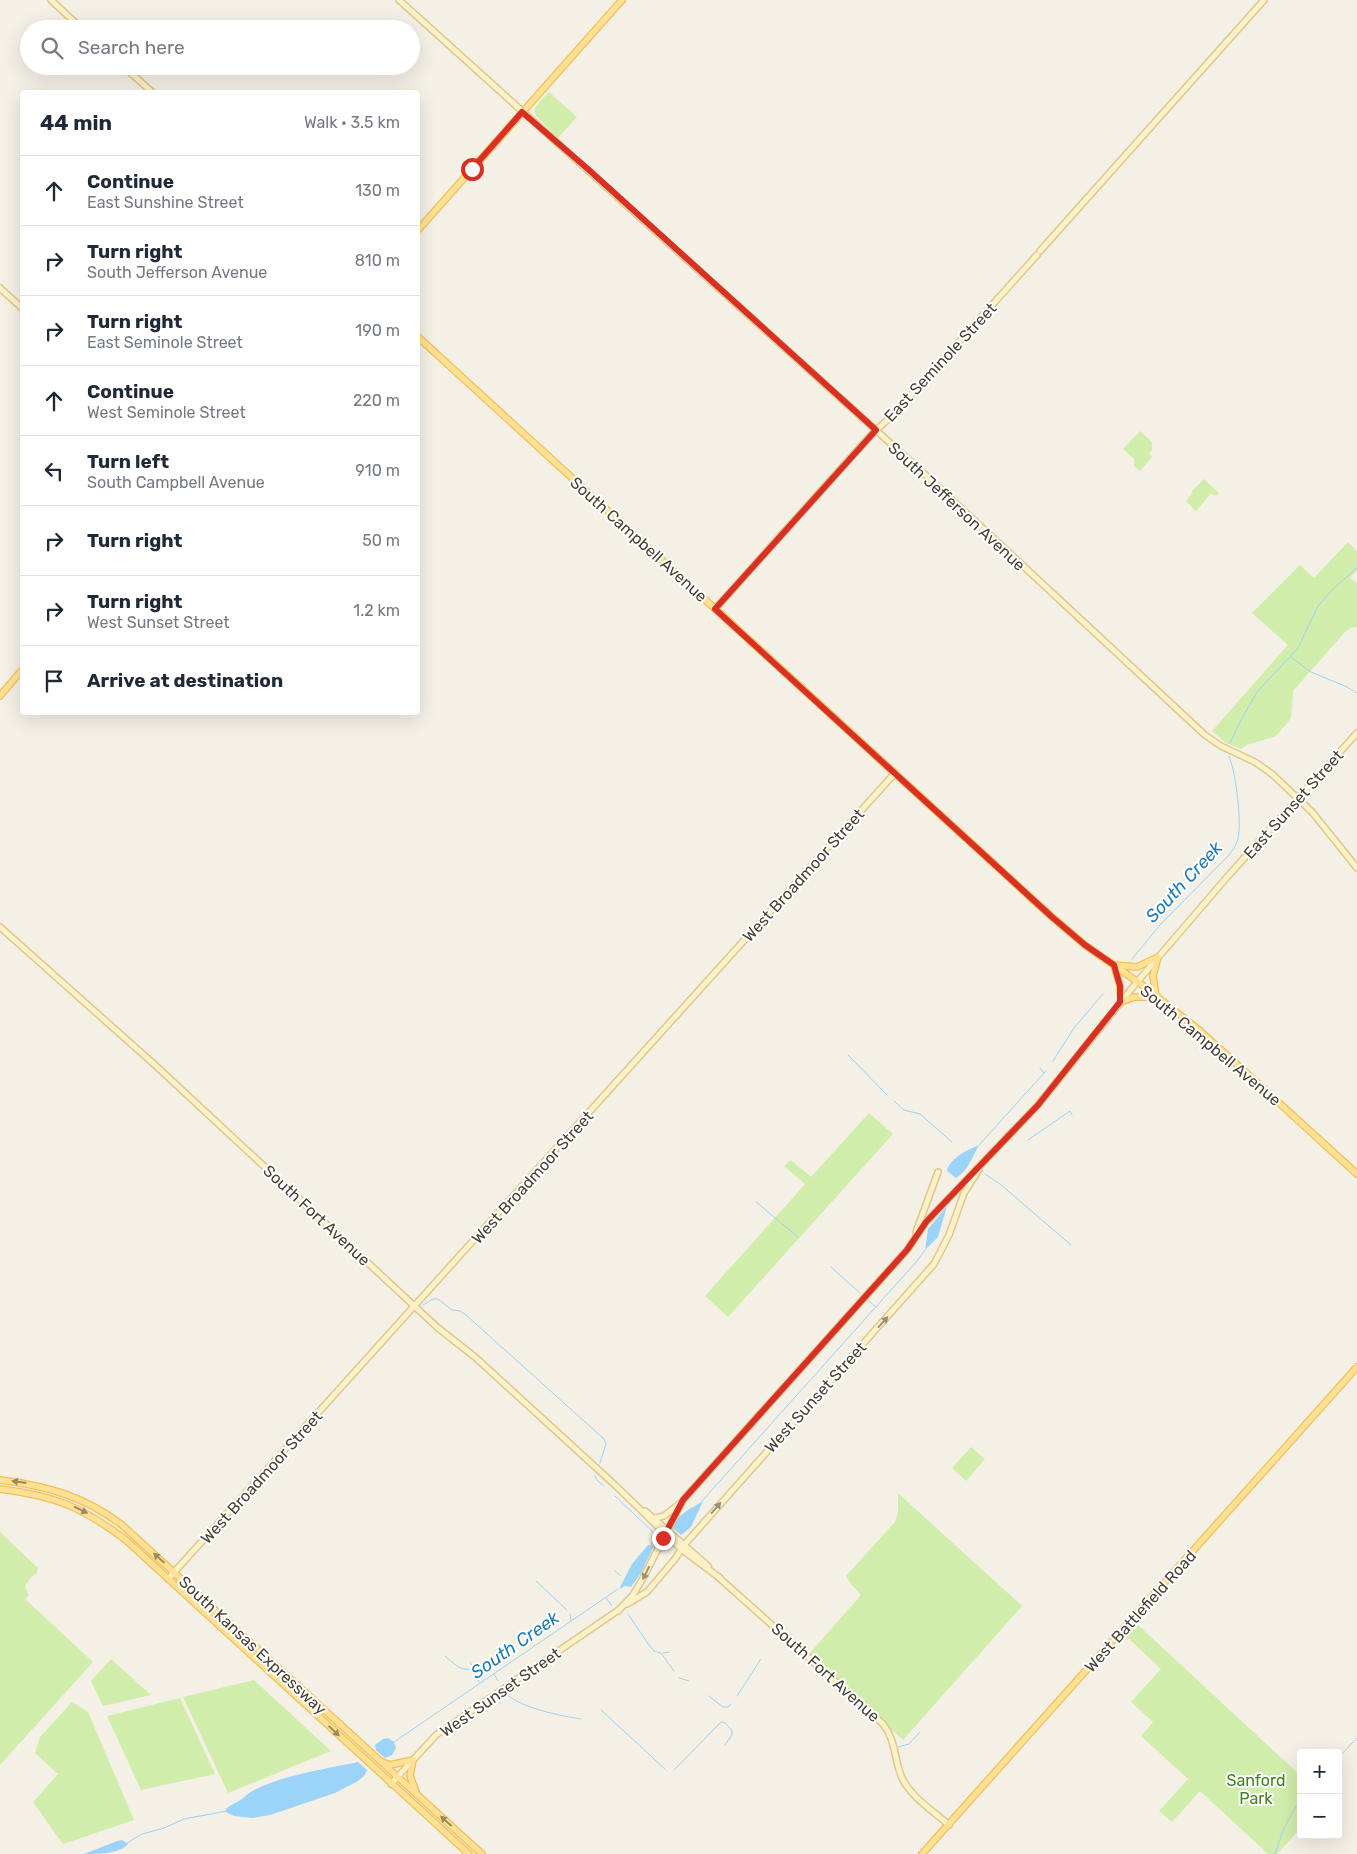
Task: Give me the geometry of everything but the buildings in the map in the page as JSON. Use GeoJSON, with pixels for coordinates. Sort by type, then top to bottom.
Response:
{"type":"FeatureCollection","features":[{"type":"Feature","properties":{"kind":"main road"},"geometry":{"type":"LineString","coordinates":[[420,228],[622,0]]}},
{"type":"Feature","properties":{"kind":"main road","name":"South Campbell Avenue"},"geometry":{"type":"LineString","coordinates":[[420,339],[1052,917],[1085,945],[1198,1030],[1357,1174]]}},
{"type":"Feature","properties":{"kind":"main road"},"geometry":{"type":"LineString","coordinates":[[0,696],[20,672]]}},
{"type":"Feature","properties":{"kind":"main road"},"geometry":{"type":"LineString","coordinates":[[1158,957],[1152,981],[1156,997],[1141,996],[1120,1002],[1120,986],[1114,965],[1137,966],[1158,957]]}},
{"type":"Feature","properties":{"kind":"main road","name":"West Battlefield Road"},"geometry":{"type":"LineString","coordinates":[[922,1854],[1357,1367]]}},
{"type":"Feature","properties":{"kind":"main road","name":"South Kansas Expressway"},"geometry":{"type":"LineString","coordinates":[[0,1480],[50,1488],[68,1494],[122,1525],[482,1854]]}},
{"type":"Feature","properties":{"kind":"main road","name":"South Kansas Expressway"},"geometry":{"type":"LineString","coordinates":[[0,1489],[51,1498],[86,1512],[128,1541],[469,1854]]}},
{"type":"Feature","properties":{"kind":"main road"},"geometry":{"type":"LineString","coordinates":[[380,1762],[390,1765],[413,1760],[410,1776],[418,1796]]}},
{"type":"Feature","properties":{"kind":"street"},"geometry":{"type":"LineString","coordinates":[[51,0],[74,20]]}},
{"type":"Feature","properties":{"kind":"street","name":"South Jefferson Avenue"},"geometry":{"type":"LineString","coordinates":[[399,0],[876,430],[1205,735],[1227,749],[1261,766],[1298,798],[1318,818],[1357,868]]}},
{"type":"Feature","properties":{"kind":"street","name":"East Seminole Street"},"geometry":{"type":"LineString","coordinates":[[715,609],[876,430],[895,413],[1264,0]]}},
{"type":"Feature","properties":{"kind":"street"},"geometry":{"type":"LineString","coordinates":[[133,75],[150,90]]}},
{"type":"Feature","properties":{"kind":"street"},"geometry":{"type":"LineString","coordinates":[[0,288],[20,306]]}},
{"type":"Feature","properties":{"kind":"street","name":"East Sunset Street"},"geometry":{"type":"LineString","coordinates":[[1228,876],[1357,733]]}},
{"type":"Feature","properties":{"kind":"street","name":"West Broadmoor Street"},"geometry":{"type":"LineString","coordinates":[[168,1579],[895,773]]}},
{"type":"Feature","properties":{"kind":"street","name":"West Sunset Street"},"geometry":{"type":"LineString","coordinates":[[618,1611],[638,1588],[683,1500],[907,1250],[926,1222],[1038,1105],[1136,982],[1228,876]]}},
{"type":"Feature","properties":{"kind":"street","name":"South Fort Avenue"},"geometry":{"type":"LineString","coordinates":[[0,927],[157,1068],[438,1328],[475,1357],[682,1547],[720,1578],[883,1724],[891,1736],[904,1781],[910,1790],[949,1825]]}},
{"type":"Feature","properties":{"kind":"street","name":"West Sunset Street"},"geometry":{"type":"LineString","coordinates":[[391,1784],[436,1735],[647,1592],[675,1559],[682,1547],[934,1264],[949,1235],[964,1192],[984,1162]]}},
{"type":"Feature","properties":{"kind":"street"},"geometry":{"type":"LineString","coordinates":[[907,1250],[918,1227],[938,1172]]}},
{"type":"Feature","properties":{"kind":"street"},"geometry":{"type":"LineString","coordinates":[[654,1518],[664,1516],[683,1500]]}},
{"type":"Feature","properties":{"kind":"street","name":"South Fort Avenue"},"geometry":{"type":"LineString","coordinates":[[634,1503],[654,1518],[666,1532]]}},
{"type":"Feature","properties":{"kind":"green space"},"geometry":{"type":"Polygon","coordinates":[[[549,92],[577,117],[558,138],[534,112],[536,106],[549,92]]]}},
{"type":"Feature","properties":{"kind":"green space"},"geometry":{"type":"Polygon","coordinates":[[[1140,431],[1152,442],[1152,450],[1149,454],[1152,457],[1140,471],[1134,466],[1134,459],[1123,449],[1140,431]]]}},
{"type":"Feature","properties":{"kind":"green space"},"geometry":{"type":"Polygon","coordinates":[[[1204,479],[1219,493],[1215,496],[1211,493],[1196,511],[1186,501],[1191,492],[1204,479]]]}},
{"type":"Feature","properties":{"kind":"green space"},"geometry":{"type":"Polygon","coordinates":[[[1348,542],[1357,551],[1357,570],[1350,578],[1357,583],[1357,627],[1350,628],[1345,632],[1293,691],[1291,717],[1276,736],[1247,745],[1241,749],[1226,743],[1212,731],[1288,645],[1252,613],[1300,565],[1314,578],[1348,542]]]}},
{"type":"Feature","properties":{"kind":"green space"},"geometry":{"type":"Polygon","coordinates":[[[869,1113],[893,1134],[728,1317],[705,1296],[805,1184],[784,1166],[791,1160],[811,1177],[869,1113]]]}},
{"type":"Feature","properties":{"kind":"green space"},"geometry":{"type":"Polygon","coordinates":[[[971,1447],[985,1459],[966,1481],[952,1468],[971,1447]]]}},
{"type":"Feature","properties":{"kind":"green space"},"geometry":{"type":"Polygon","coordinates":[[[898,1493],[1022,1606],[903,1740],[809,1654],[861,1595],[846,1576],[895,1522],[898,1512],[898,1493]]]}},
{"type":"Feature","properties":{"kind":"green space"},"geometry":{"type":"Polygon","coordinates":[[[0,1532],[38,1568],[37,1573],[30,1578],[25,1586],[29,1595],[25,1599],[93,1662],[0,1765],[0,1532]]]}},
{"type":"Feature","properties":{"kind":"green space","name":"Sanford Park"},"geometry":{"type":"Polygon","coordinates":[[[1138,1625],[1297,1772],[1297,1832],[1277,1854],[1268,1854],[1200,1791],[1172,1822],[1159,1811],[1188,1779],[1141,1736],[1153,1722],[1131,1702],[1161,1669],[1127,1637],[1138,1625]]]}},
{"type":"Feature","properties":{"kind":"green space"},"geometry":{"type":"Polygon","coordinates":[[[111,1659],[151,1695],[103,1706],[91,1681],[111,1659]]]}},
{"type":"Feature","properties":{"kind":"green space"},"geometry":{"type":"Polygon","coordinates":[[[254,1680],[331,1751],[228,1793],[183,1697],[254,1680]]]}},
{"type":"Feature","properties":{"kind":"green space"},"geometry":{"type":"Polygon","coordinates":[[[180,1698],[215,1774],[141,1790],[107,1716],[180,1698]]]}},
{"type":"Feature","properties":{"kind":"green space"},"geometry":{"type":"Polygon","coordinates":[[[72,1702],[88,1712],[134,1820],[63,1844],[33,1802],[58,1774],[35,1753],[40,1737],[72,1702]]]}},
{"type":"Feature","properties":{"kind":"water"},"geometry":{"type":"Polygon","coordinates":[[[979,1145],[960,1175],[956,1178],[947,1171],[955,1158],[979,1145]]]}},
{"type":"Feature","properties":{"kind":"water"},"geometry":{"type":"Polygon","coordinates":[[[947,1206],[938,1237],[925,1250],[928,1229],[947,1206]]]}},
{"type":"Feature","properties":{"kind":"water"},"geometry":{"type":"Polygon","coordinates":[[[703,1501],[691,1527],[681,1535],[673,1528],[675,1523],[685,1512],[703,1501]]]}},
{"type":"Feature","properties":{"kind":"water"},"geometry":{"type":"Polygon","coordinates":[[[648,1545],[654,1546],[641,1573],[631,1587],[625,1586],[619,1589],[632,1564],[648,1545]]]}},
{"type":"Feature","properties":{"kind":"water"},"geometry":{"type":"Polygon","coordinates":[[[388,1738],[394,1742],[396,1748],[392,1755],[385,1758],[376,1750],[375,1745],[388,1738]]]}},
{"type":"Feature","properties":{"kind":"water"},"geometry":{"type":"Polygon","coordinates":[[[358,1762],[367,1770],[364,1776],[335,1793],[270,1815],[252,1818],[234,1816],[226,1812],[229,1806],[241,1800],[252,1791],[278,1780],[358,1762]]]}},
{"type":"Feature","properties":{"kind":"water"},"geometry":{"type":"Polygon","coordinates":[[[122,1840],[128,1844],[120,1850],[108,1853],[84,1854],[117,1841],[122,1840]]]}},
{"type":"Feature","properties":{"kind":"waterway","name":"South Creek"},"geometry":{"type":"LineString","coordinates":[[1230,743],[1257,692],[1298,648],[1318,606],[1332,590],[1357,568]]}},
{"type":"Feature","properties":{"kind":"waterway"},"geometry":{"type":"LineString","coordinates":[[1291,657],[1311,672],[1357,693]]}},
{"type":"Feature","properties":{"kind":"waterway","name":"South Creek"},"geometry":{"type":"LineString","coordinates":[[1132,959],[1160,925],[1229,855],[1236,844],[1239,834],[1239,812],[1236,786],[1229,756]]}},
{"type":"Feature","properties":{"kind":"waterway","name":"South Creek"},"geometry":{"type":"LineString","coordinates":[[1053,1061],[1074,1028],[1103,994]]}},
{"type":"Feature","properties":{"kind":"waterway"},"geometry":{"type":"LineString","coordinates":[[848,1055],[887,1095]]}},
{"type":"Feature","properties":{"kind":"waterway","name":"South Creek"},"geometry":{"type":"LineString","coordinates":[[1040,1068],[1044,1073]]}},
{"type":"Feature","properties":{"kind":"waterway","name":"South Creek"},"geometry":{"type":"LineString","coordinates":[[979,1145],[1046,1071]]}},
{"type":"Feature","properties":{"kind":"waterway"},"geometry":{"type":"LineString","coordinates":[[894,1101],[904,1110],[920,1114],[952,1142]]}},
{"type":"Feature","properties":{"kind":"waterway"},"geometry":{"type":"LineString","coordinates":[[1028,1140],[1070,1111],[1072,1115]]}},
{"type":"Feature","properties":{"kind":"waterway"},"geometry":{"type":"LineString","coordinates":[[985,1174],[1000,1184],[1071,1245]]}},
{"type":"Feature","properties":{"kind":"waterway"},"geometry":{"type":"LineString","coordinates":[[756,1202],[798,1237]]}},
{"type":"Feature","properties":{"kind":"waterway","name":"South Creek"},"geometry":{"type":"LineString","coordinates":[[702,1501],[925,1250]]}},
{"type":"Feature","properties":{"kind":"waterway"},"geometry":{"type":"LineString","coordinates":[[831,1267],[860,1293]]}},
{"type":"Feature","properties":{"kind":"waterway"},"geometry":{"type":"LineString","coordinates":[[423,1305],[433,1299],[438,1299],[452,1310],[460,1311],[466,1315],[604,1439],[606,1444],[600,1463]]}},
{"type":"Feature","properties":{"kind":"waterway"},"geometry":{"type":"LineString","coordinates":[[869,1301],[876,1307]]}},
{"type":"Feature","properties":{"kind":"waterway"},"geometry":{"type":"LineString","coordinates":[[595,1476],[604,1486]]}},
{"type":"Feature","properties":{"kind":"waterway"},"geometry":{"type":"LineString","coordinates":[[615,1496],[652,1531],[654,1535],[651,1546]]}},
{"type":"Feature","properties":{"kind":"waterway"},"geometry":{"type":"LineString","coordinates":[[615,1571],[621,1576]]}},
{"type":"Feature","properties":{"kind":"waterway"},"geometry":{"type":"LineString","coordinates":[[536,1581],[567,1610]]}},
{"type":"Feature","properties":{"kind":"waterway","name":"South Creek"},"geometry":{"type":"LineString","coordinates":[[394,1742],[618,1589]]}},
{"type":"Feature","properties":{"kind":"waterway"},"geometry":{"type":"LineString","coordinates":[[606,1598],[612,1606]]}},
{"type":"Feature","properties":{"kind":"waterway"},"geometry":{"type":"LineString","coordinates":[[570,1614],[571,1620]]}},
{"type":"Feature","properties":{"kind":"waterway"},"geometry":{"type":"LineString","coordinates":[[628,1614],[649,1645],[654,1651],[661,1653],[674,1671]]}},
{"type":"Feature","properties":{"kind":"waterway"},"geometry":{"type":"LineString","coordinates":[[663,1653],[669,1652]]}},
{"type":"Feature","properties":{"kind":"waterway"},"geometry":{"type":"LineString","coordinates":[[445,1656],[461,1668],[473,1668]]}},
{"type":"Feature","properties":{"kind":"waterway"},"geometry":{"type":"LineString","coordinates":[[737,1696],[761,1659]]}},
{"type":"Feature","properties":{"kind":"waterway"},"geometry":{"type":"LineString","coordinates":[[470,1662],[475,1671]]}},
{"type":"Feature","properties":{"kind":"waterway"},"geometry":{"type":"LineString","coordinates":[[494,1674],[498,1681]]}},
{"type":"Feature","properties":{"kind":"waterway"},"geometry":{"type":"LineString","coordinates":[[477,1676],[479,1682]]}},
{"type":"Feature","properties":{"kind":"waterway"},"geometry":{"type":"LineString","coordinates":[[679,1678],[689,1681]]}},
{"type":"Feature","properties":{"kind":"waterway"},"geometry":{"type":"LineString","coordinates":[[500,1703],[501,1699],[507,1694],[513,1699],[531,1707],[581,1719]]}},
{"type":"Feature","properties":{"kind":"waterway"},"geometry":{"type":"LineString","coordinates":[[709,1696],[723,1707],[728,1707],[731,1704]]}},
{"type":"Feature","properties":{"kind":"waterway"},"geometry":{"type":"LineString","coordinates":[[601,1710],[666,1770]]}},
{"type":"Feature","properties":{"kind":"waterway"},"geometry":{"type":"LineString","coordinates":[[674,1770],[721,1722],[725,1723],[732,1730],[732,1735],[725,1745]]}},
{"type":"Feature","properties":{"kind":"waterway"},"geometry":{"type":"LineString","coordinates":[[898,1747],[909,1744],[920,1732]]}},
{"type":"Feature","properties":{"kind":"waterway"},"geometry":{"type":"LineString","coordinates":[[1342,1754],[1357,1738]]}},
{"type":"Feature","properties":{"kind":"waterway"},"geometry":{"type":"LineString","coordinates":[[1275,1854],[1284,1828],[1297,1805]]}},
{"type":"Feature","properties":{"kind":"waterway","name":"South Creek"},"geometry":{"type":"LineString","coordinates":[[127,1843],[142,1834],[164,1828],[184,1819],[227,1811]]}},
{"type":"Feature","properties":{"kind":"route"},"geometry":{"type":"LineString","coordinates":[[472,169],[522,112],[589,170],[876,430],[715,609],[1052,917],[1085,945],[1114,965],[1121,991],[1120,1002],[1038,1105],[926,1222],[907,1250],[683,1500],[663,1538]]}}]}
